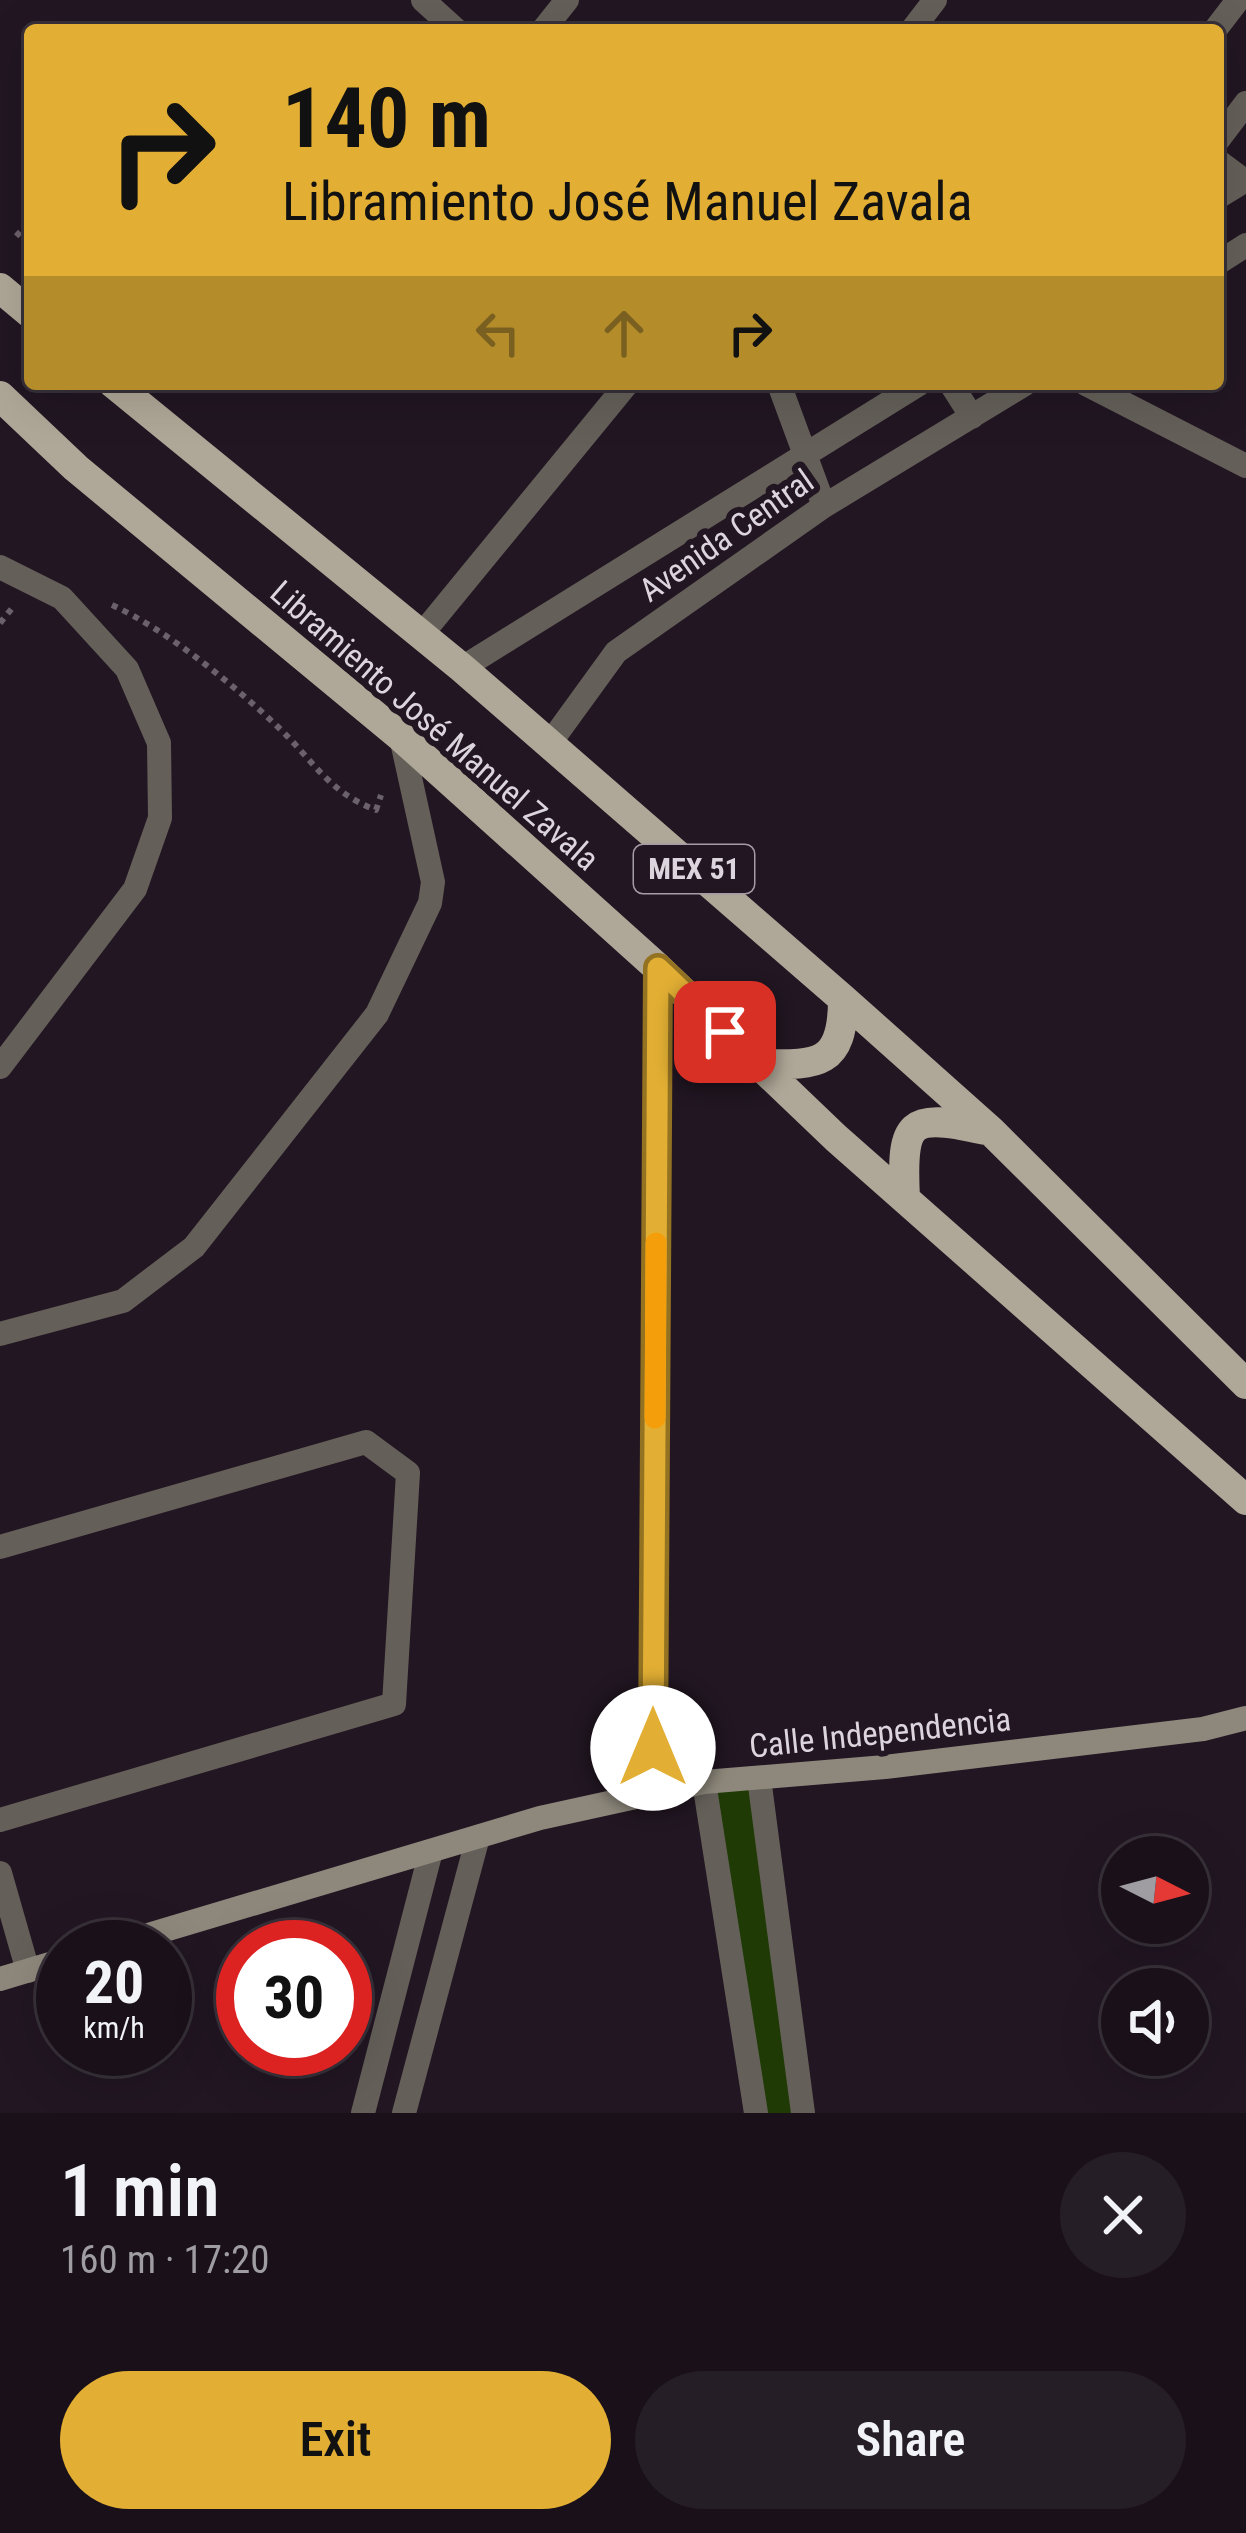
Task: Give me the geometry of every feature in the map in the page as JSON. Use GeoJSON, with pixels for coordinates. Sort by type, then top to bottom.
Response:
{"type":"FeatureCollection","features":[{"type":"Feature","properties":{"kind":"main road"},"geometry":{"type":"LineString","coordinates":[[0,288],[24,308]]}},
{"type":"Feature","properties":{"kind":"main road","name":"Libramiento José Manuel Zavala"},"geometry":{"type":"LineString","coordinates":[[121,390],[422,634],[843,999],[991,1131],[1246,1384]]}},
{"type":"Feature","properties":{"kind":"main road","name":"Libramiento José Manuel Zavala"},"geometry":{"type":"LineString","coordinates":[[0,396],[76,468],[401,737],[905,1198],[1246,1500]]}},
{"type":"Feature","properties":{"kind":"main road"},"geometry":{"type":"LineString","coordinates":[[759,1064],[811,1065],[827,1057],[838,1042],[843,999]]}},
{"type":"Feature","properties":{"kind":"main road"},"geometry":{"type":"LineString","coordinates":[[905,1198],[902,1152],[909,1132],[923,1122],[945,1121],[991,1131]]}},
{"type":"Feature","properties":{"kind":"street"},"geometry":{"type":"LineString","coordinates":[[423,0],[449,24]]}},
{"type":"Feature","properties":{"kind":"street"},"geometry":{"type":"LineString","coordinates":[[548,24],[567,0]]}},
{"type":"Feature","properties":{"kind":"street"},"geometry":{"type":"LineString","coordinates":[[916,24],[935,0]]}},
{"type":"Feature","properties":{"kind":"street"},"geometry":{"type":"LineString","coordinates":[[1220,24],[1238,0]]}},
{"type":"Feature","properties":{"kind":"street"},"geometry":{"type":"LineString","coordinates":[[1224,132],[1246,103]]}},
{"type":"Feature","properties":{"kind":"street"},"geometry":{"type":"LineString","coordinates":[[422,634],[621,390]]}},
{"type":"Feature","properties":{"kind":"street"},"geometry":{"type":"LineString","coordinates":[[781,390],[824,506]]}},
{"type":"Feature","properties":{"kind":"street","name":"Avenida Central"},"geometry":{"type":"LineString","coordinates":[[462,668],[909,390]]}},
{"type":"Feature","properties":{"kind":"street"},"geometry":{"type":"LineString","coordinates":[[955,390],[972,417]]}},
{"type":"Feature","properties":{"kind":"street","name":"Avenida Central"},"geometry":{"type":"LineString","coordinates":[[550,743],[616,652],[824,506],[1015,390]]}},
{"type":"Feature","properties":{"kind":"street"},"geometry":{"type":"LineString","coordinates":[[1098,390],[1246,466]]}},
{"type":"Feature","properties":{"kind":"street"},"geometry":{"type":"LineString","coordinates":[[0,568],[62,598],[127,669],[159,743],[160,818],[135,889],[0,1067]]}},
{"type":"Feature","properties":{"kind":"street"},"geometry":{"type":"LineString","coordinates":[[0,1334],[123,1301],[194,1247],[377,1014],[430,903],[433,882],[401,737]]}},
{"type":"Feature","properties":{"kind":"street"},"geometry":{"type":"LineString","coordinates":[[653,1794],[658,968]]}},
{"type":"Feature","properties":{"kind":"street"},"geometry":{"type":"LineString","coordinates":[[0,1547],[366,1442],[409,1473],[394,1704],[0,1820]]}},
{"type":"Feature","properties":{"kind":"street","name":"Calle Independencia"},"geometry":{"type":"LineString","coordinates":[[192,1922],[540,1818],[704,1782],[1157,1734],[1246,1718]]}},
{"type":"Feature","properties":{"kind":"street"},"geometry":{"type":"LineString","coordinates":[[759,1778],[803,2113]]}},
{"type":"Feature","properties":{"kind":"street"},"geometry":{"type":"LineString","coordinates":[[704,1782],[756,2113]]}},
{"type":"Feature","properties":{"kind":"street"},"geometry":{"type":"LineString","coordinates":[[404,2113],[478,1837]]}},
{"type":"Feature","properties":{"kind":"street"},"geometry":{"type":"LineString","coordinates":[[363,2113],[431,1851]]}},
{"type":"Feature","properties":{"kind":"street"},"geometry":{"type":"LineString","coordinates":[[0,1873],[28,1971]]}},
{"type":"Feature","properties":{"kind":"street"},"geometry":{"type":"LineString","coordinates":[[0,1979],[36,1968]]}},
{"type":"Feature","properties":{"kind":"path"},"geometry":{"type":"LineString","coordinates":[[16,232],[24,239]]}},
{"type":"Feature","properties":{"kind":"path"},"geometry":{"type":"LineString","coordinates":[[62,598],[99,599],[147,621],[279,728],[346,799],[376,809],[382,791]]}},
{"type":"Feature","properties":{"kind":"green space"},"geometry":{"type":"Polygon","coordinates":[[[759,1778],[803,2113],[756,2113],[704,1782],[759,1778]]]}},
{"type":"Feature","properties":{"kind":"slow traffic"},"geometry":{"type":"LineString","coordinates":[[655,1418],[656,1243]]}},
{"type":"Feature","properties":{"kind":"route"},"geometry":{"type":"LineString","coordinates":[[653,1748],[658,968],[725,1032]]}}]}
